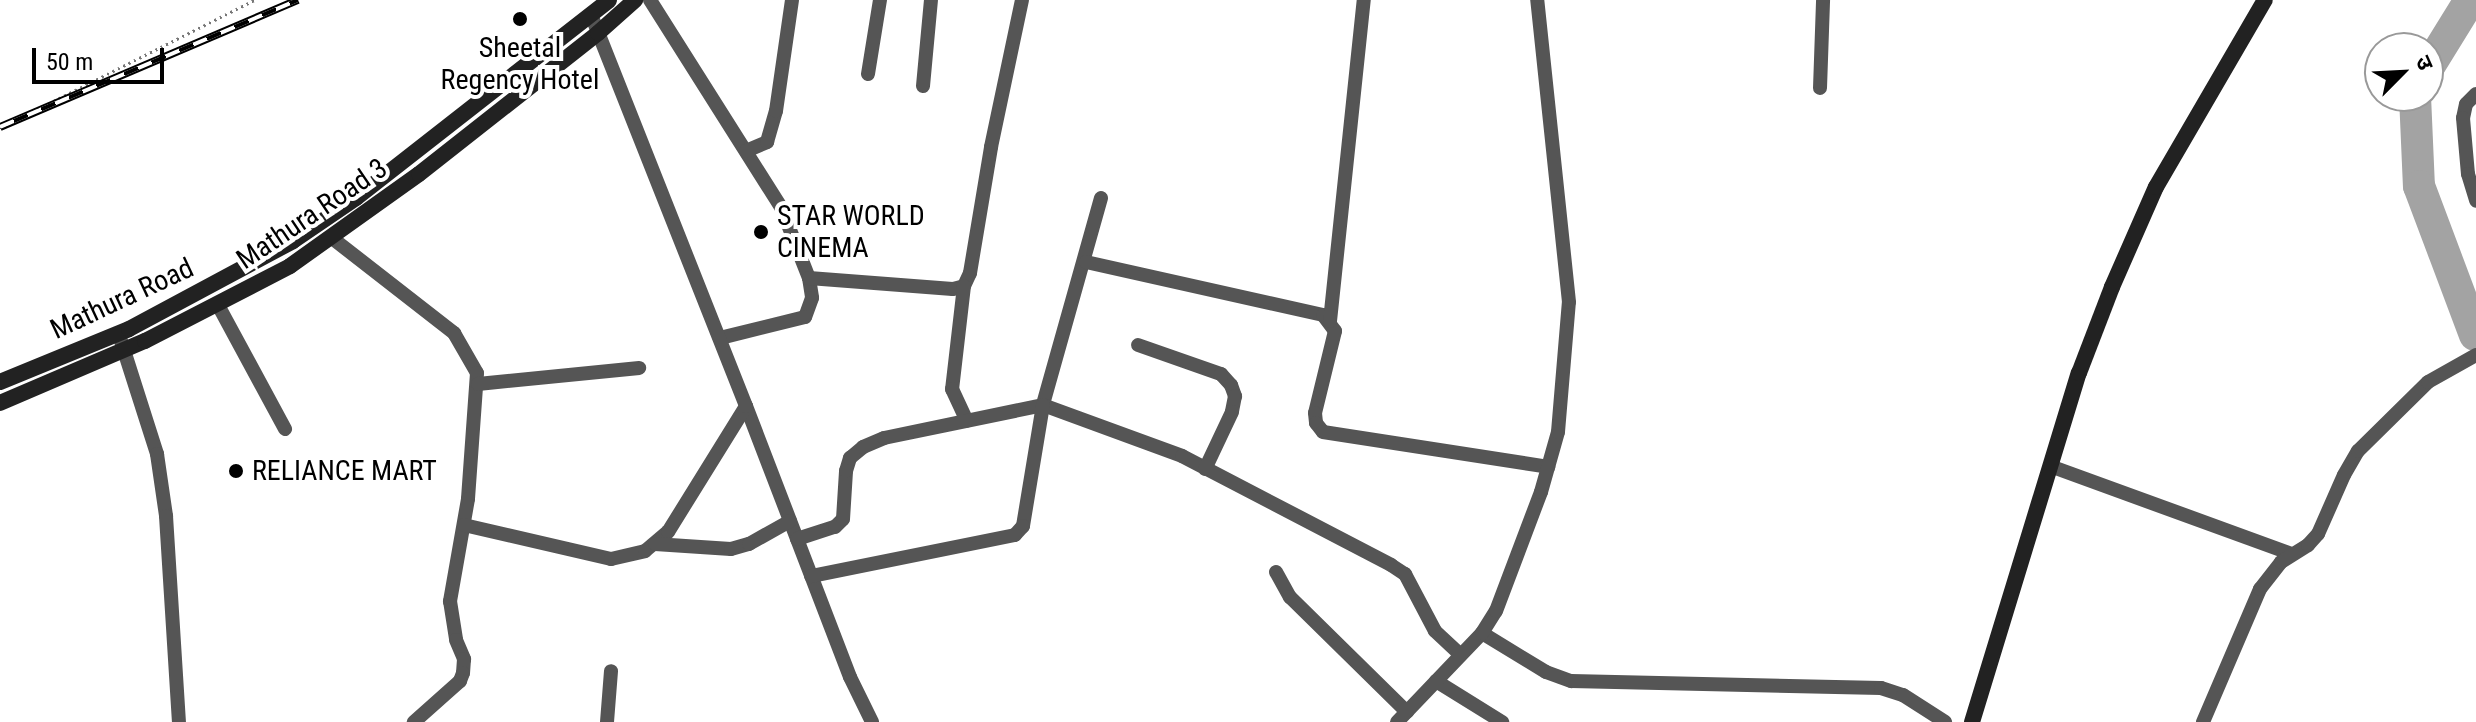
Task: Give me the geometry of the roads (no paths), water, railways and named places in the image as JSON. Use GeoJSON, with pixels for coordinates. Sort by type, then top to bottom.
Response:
{"type":"FeatureCollection","features":[{"type":"Feature","properties":{"kind":"main road","name":"Mathura Road"},"geometry":{"type":"LineString","coordinates":[[0,382],[118,333],[243,269],[331,215],[591,15],[635,0]]}},
{"type":"Feature","properties":{"kind":"main road"},"geometry":{"type":"LineString","coordinates":[[1972,722],[2085,359],[2132,237],[2196,113],[2265,0]]}},
{"type":"Feature","properties":{"kind":"main road","name":"Mathura Road 3"},"geometry":{"type":"LineString","coordinates":[[0,403],[124,350],[290,266],[332,238],[598,33],[614,5]]}},
{"type":"Feature","properties":{"kind":"street"},"geometry":{"type":"LineString","coordinates":[[650,0],[781,207],[809,278],[812,298],[805,317],[720,338]]}},
{"type":"Feature","properties":{"kind":"street"},"geometry":{"type":"LineString","coordinates":[[746,151],[767,142],[776,111],[792,0]]}},
{"type":"Feature","properties":{"kind":"street"},"geometry":{"type":"LineString","coordinates":[[868,74],[880,0]]}},
{"type":"Feature","properties":{"kind":"street"},"geometry":{"type":"LineString","coordinates":[[923,86],[931,0]]}},
{"type":"Feature","properties":{"kind":"street"},"geometry":{"type":"LineString","coordinates":[[967,421],[952,389],[964,286],[970,273],[1022,0]]}},
{"type":"Feature","properties":{"kind":"street"},"geometry":{"type":"LineString","coordinates":[[1364,0],[1330,321],[1335,340],[1315,413],[1316,423],[1323,432],[1548,467]]}},
{"type":"Feature","properties":{"kind":"street"},"geometry":{"type":"LineString","coordinates":[[1276,572],[1290,597],[1402,717],[1482,633],[1496,611],[1558,432],[1569,302],[1537,0]]}},
{"type":"Feature","properties":{"kind":"street"},"geometry":{"type":"LineString","coordinates":[[1820,88],[1823,0]]}},
{"type":"Feature","properties":{"kind":"street"},"geometry":{"type":"LineString","coordinates":[[591,15],[649,154],[850,677],[872,722]]}},
{"type":"Feature","properties":{"kind":"street"},"geometry":{"type":"LineString","coordinates":[[2476,94],[2466,104],[2463,118],[2468,174],[2476,201]]}},
{"type":"Feature","properties":{"kind":"street"},"geometry":{"type":"LineString","coordinates":[[811,576],[1015,535],[1023,526],[1043,405],[1086,262],[1101,198]]}},
{"type":"Feature","properties":{"kind":"street"},"geometry":{"type":"LineString","coordinates":[[332,238],[454,333],[471,360],[478,384],[464,525],[450,601],[456,640],[464,659],[463,673],[460,681],[414,722]]}},
{"type":"Feature","properties":{"kind":"street"},"geometry":{"type":"LineString","coordinates":[[1086,262],[1323,315],[1330,321]]}},
{"type":"Feature","properties":{"kind":"street"},"geometry":{"type":"LineString","coordinates":[[809,278],[953,289],[964,286]]}},
{"type":"Feature","properties":{"kind":"street"},"geometry":{"type":"LineString","coordinates":[[218,305],[285,429]]}},
{"type":"Feature","properties":{"kind":"street"},"geometry":{"type":"LineString","coordinates":[[118,333],[157,454],[166,516],[179,722]]}},
{"type":"Feature","properties":{"kind":"street"},"geometry":{"type":"LineString","coordinates":[[1138,345],[1221,374],[1231,385],[1235,396],[1232,412],[1205,469]]}},
{"type":"Feature","properties":{"kind":"street"},"geometry":{"type":"LineString","coordinates":[[2203,722],[2260,589],[2270,573],[2318,534],[2358,451],[2428,382],[2476,355]]}},
{"type":"Feature","properties":{"kind":"street"},"geometry":{"type":"LineString","coordinates":[[478,384],[639,368]]}},
{"type":"Feature","properties":{"kind":"street"},"geometry":{"type":"LineString","coordinates":[[797,539],[835,527],[843,519],[846,471],[850,458],[863,447],[884,438],[1043,405],[1182,456],[1405,574],[1435,631],[1461,655]]}},
{"type":"Feature","properties":{"kind":"street"},"geometry":{"type":"LineString","coordinates":[[464,525],[611,559],[631,556],[655,544],[696,492],[746,406]]}},
{"type":"Feature","properties":{"kind":"street"},"geometry":{"type":"LineString","coordinates":[[2050,466],[2292,554]]}},
{"type":"Feature","properties":{"kind":"street"},"geometry":{"type":"LineString","coordinates":[[655,544],[731,549],[749,544],[790,521]]}},
{"type":"Feature","properties":{"kind":"street"},"geometry":{"type":"LineString","coordinates":[[1482,633],[1546,672],[1571,681],[1881,688],[1903,695],[1945,722]]}},
{"type":"Feature","properties":{"kind":"street"},"geometry":{"type":"LineString","coordinates":[[607,722],[611,671]]}},
{"type":"Feature","properties":{"kind":"street"},"geometry":{"type":"LineString","coordinates":[[1436,681],[1502,722]]}},
{"type":"Feature","properties":{"kind":"waterway"},"geometry":{"type":"LineString","coordinates":[[2444,42],[2470,0]]}},
{"type":"Feature","properties":{"kind":"waterway"},"geometry":{"type":"LineString","coordinates":[[2416,112],[2419,186],[2475,335]]}},
{"type":"Feature","properties":{"kind":"railway"},"geometry":{"type":"LineString","coordinates":[[0,127],[298,0]]}},
{"type":"Feature","properties":{"kind":"place","name":"Sheetal Regency Hotel"},"geometry":{"type":"Point","coordinates":[520,19]}},
{"type":"Feature","properties":{"kind":"place","name":"STAR WORLD CINEMA"},"geometry":{"type":"Point","coordinates":[761,232]}},
{"type":"Feature","properties":{"kind":"place","name":"RELIANCE MART"},"geometry":{"type":"Point","coordinates":[236,471]}}]}
